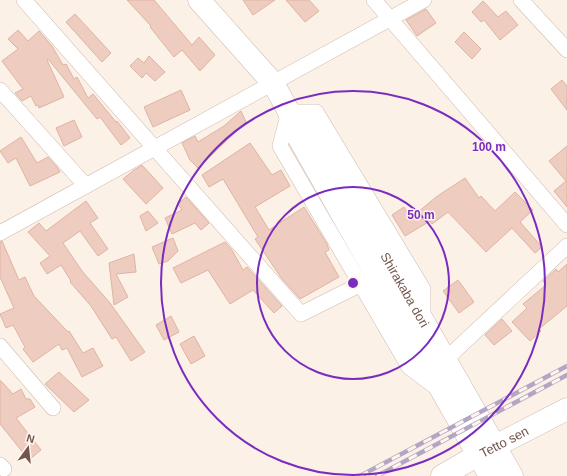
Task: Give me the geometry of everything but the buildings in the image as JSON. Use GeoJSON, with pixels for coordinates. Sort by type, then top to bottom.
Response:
{"type":"FeatureCollection","features":[{"type":"Feature","properties":{"kind":"main road","name":"Shirakaba dori"},"geometry":{"type":"LineString","coordinates":[[199,0],[273,83],[289,112],[296,133],[442,392],[487,451],[512,476]]}},
{"type":"Feature","properties":{"kind":"main road","name":"Shirakaba dori"},"geometry":{"type":"LineString","coordinates":[[289,112],[312,127],[445,360],[487,451],[490,476]]}},
{"type":"Feature","properties":{"kind":"main road","name":"Tetto sen"},"geometry":{"type":"LineString","coordinates":[[442,476],[567,409]]}},
{"type":"Feature","properties":{"kind":"street"},"geometry":{"type":"LineString","coordinates":[[24,0],[301,314],[361,284]]}},
{"type":"Feature","properties":{"kind":"street"},"geometry":{"type":"LineString","coordinates":[[374,0],[567,225]]}},
{"type":"Feature","properties":{"kind":"street"},"geometry":{"type":"LineString","coordinates":[[0,232],[424,0]]}},
{"type":"Feature","properties":{"kind":"street"},"geometry":{"type":"LineString","coordinates":[[522,0],[567,50]]}},
{"type":"Feature","properties":{"kind":"street"},"geometry":{"type":"LineString","coordinates":[[0,90],[86,186]]}},
{"type":"Feature","properties":{"kind":"street"},"geometry":{"type":"LineString","coordinates":[[289,112],[280,146],[409,367],[442,392]]}},
{"type":"Feature","properties":{"kind":"street"},"geometry":{"type":"LineString","coordinates":[[445,360],[567,246]]}},
{"type":"Feature","properties":{"kind":"street"},"geometry":{"type":"LineString","coordinates":[[0,346],[53,408]]}},
{"type":"Feature","properties":{"kind":"railway"},"geometry":{"type":"LineString","coordinates":[[360,476],[567,366]]}},
{"type":"Feature","properties":{"kind":"railway"},"geometry":{"type":"LineString","coordinates":[[377,476],[567,375]]}}]}
